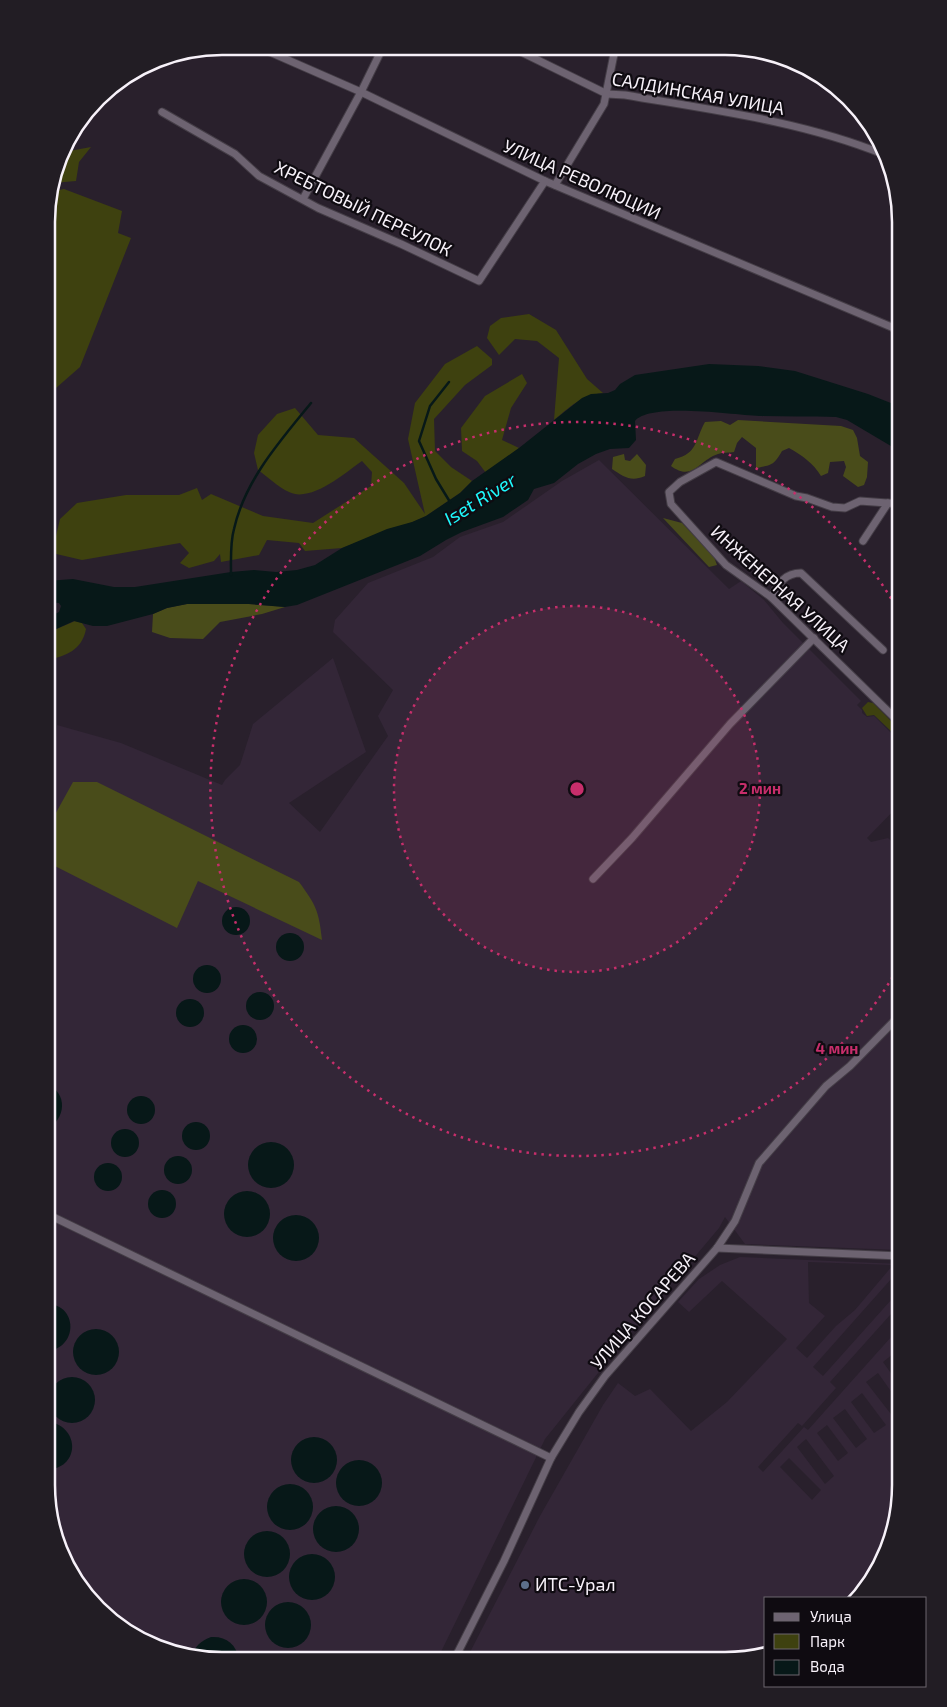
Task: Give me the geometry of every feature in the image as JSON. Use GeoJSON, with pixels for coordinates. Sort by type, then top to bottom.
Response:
{"type":"FeatureCollection","features":[{"type":"Feature","properties":{"kind":"street","name":"УЛИЦА РЕВОЛЮЦИИ"},"geometry":{"type":"LineString","coordinates":[[277,55],[361,92],[545,182],[892,327]]}},
{"type":"Feature","properties":{"kind":"street"},"geometry":{"type":"LineString","coordinates":[[303,199],[379,55]]}},
{"type":"Feature","properties":{"kind":"street","name":"САЛДИНСКАЯ УЛИЦА"},"geometry":{"type":"LineString","coordinates":[[527,55],[607,94],[625,95],[800,127],[849,140],[876,151]]}},
{"type":"Feature","properties":{"kind":"street"},"geometry":{"type":"LineString","coordinates":[[555,185],[604,104],[614,55]]}},
{"type":"Feature","properties":{"kind":"street","name":"ХРЕБТОВЫЙ ПЕРЕУЛОК"},"geometry":{"type":"LineString","coordinates":[[162,112],[235,154],[259,176],[318,208],[479,281],[545,182]]}},
{"type":"Feature","properties":{"kind":"street","name":"ИНЖЕНЕРНАЯ УЛИЦА"},"geometry":{"type":"LineString","coordinates":[[888,503],[860,501],[845,508],[832,508],[796,496],[716,462],[680,482],[669,492],[671,504],[726,565],[771,597],[892,715]]}},
{"type":"Feature","properties":{"kind":"street"},"geometry":{"type":"LineString","coordinates":[[863,541],[888,503],[892,503]]}},
{"type":"Feature","properties":{"kind":"street"},"geometry":{"type":"LineString","coordinates":[[771,597],[780,582],[792,573],[801,572],[882,650]]}},
{"type":"Feature","properties":{"kind":"street"},"geometry":{"type":"LineString","coordinates":[[593,879],[632,838],[730,724],[814,638]]}},
{"type":"Feature","properties":{"kind":"street","name":"УЛИЦА КОСАРЕВА"},"geometry":{"type":"LineString","coordinates":[[458,1652],[504,1561],[552,1458],[580,1412],[605,1376],[717,1248],[734,1221],[759,1163],[826,1086],[850,1066],[892,1022]]}},
{"type":"Feature","properties":{"kind":"street"},"geometry":{"type":"LineString","coordinates":[[55,1218],[552,1458]]}},
{"type":"Feature","properties":{"kind":"street"},"geometry":{"type":"LineString","coordinates":[[717,1248],[892,1256]]}},
{"type":"Feature","properties":{"kind":"shaded area"},"geometry":{"type":"Polygon","coordinates":[[[599,460],[729,589],[741,581],[764,600],[783,623],[861,701],[857,705],[862,710],[862,713],[867,717],[874,716],[892,734],[892,812],[867,838],[871,842],[888,838],[892,842],[892,1250],[745,1244],[725,1217],[719,1228],[545,1439],[441,1652],[222,1652],[201,1651],[158,1639],[129,1624],[97,1595],[83,1578],[72,1559],[64,1538],[56,1506],[55,758],[57,725],[121,743],[222,785],[240,765],[253,724],[333,658],[366,752],[289,803],[320,832],[388,736],[378,716],[393,690],[333,632],[335,620],[368,583],[433,557],[460,537],[503,522],[562,481],[599,460]]]}},
{"type":"Feature","properties":{"kind":"shaded area"},"geometry":{"type":"Polygon","coordinates":[[[740,1257],[892,1264],[808,1262],[809,1303],[825,1316],[796,1348],[807,1358],[836,1326],[855,1310],[892,1266],[892,1278],[813,1367],[823,1376],[892,1299],[892,1313],[830,1382],[836,1388],[802,1426],[798,1423],[758,1467],[763,1472],[804,1427],[808,1430],[892,1336],[892,1355],[883,1362],[892,1375],[892,1393],[878,1373],[866,1382],[892,1415],[892,1496],[889,1517],[879,1549],[870,1568],[848,1597],[764,1597],[764,1647],[746,1651],[470,1652],[540,1516],[603,1405],[618,1383],[635,1396],[650,1389],[691,1431],[727,1402],[787,1339],[722,1281],[689,1312],[678,1302],[699,1279],[720,1265],[740,1257]],[[862,1393],[851,1402],[874,1433],[886,1425],[862,1393]],[[845,1409],[833,1418],[856,1448],[867,1439],[845,1409]],[[827,1425],[817,1433],[838,1461],[848,1453],[827,1425]],[[806,1439],[797,1447],[825,1484],[834,1476],[806,1439]],[[789,1458],[780,1467],[812,1500],[821,1490],[789,1458]]]}},
{"type":"Feature","properties":{"kind":"green space"},"geometry":{"type":"Polygon","coordinates":[[[91,147],[79,162],[76,181],[60,182],[64,169],[72,151],[91,147]]]}},
{"type":"Feature","properties":{"kind":"green space"},"geometry":{"type":"Polygon","coordinates":[[[64,189],[122,211],[118,233],[131,238],[80,367],[55,389],[55,222],[58,190],[64,189]]]}},
{"type":"Feature","properties":{"kind":"green space"},"geometry":{"type":"Polygon","coordinates":[[[529,314],[556,330],[587,379],[603,393],[582,399],[554,420],[559,358],[537,341],[515,339],[499,355],[487,338],[490,326],[501,318],[529,314]]]}},
{"type":"Feature","properties":{"kind":"green space"},"geometry":{"type":"Polygon","coordinates":[[[477,346],[492,359],[492,365],[465,385],[434,419],[435,451],[451,467],[472,481],[460,493],[426,516],[342,548],[305,551],[299,543],[267,540],[259,555],[221,562],[220,554],[214,561],[189,568],[180,563],[189,553],[180,543],[82,560],[55,554],[55,540],[60,519],[77,503],[126,495],[179,495],[197,488],[202,500],[211,494],[263,516],[313,523],[371,486],[372,472],[362,461],[327,485],[317,490],[298,494],[285,490],[258,470],[254,453],[258,435],[277,414],[295,408],[318,435],[354,438],[404,483],[425,514],[408,439],[415,403],[445,364],[477,346]]]}},
{"type":"Feature","properties":{"kind":"green space"},"geometry":{"type":"Polygon","coordinates":[[[522,374],[527,383],[511,408],[502,440],[519,448],[486,473],[477,461],[462,451],[461,428],[485,396],[522,374]]]}},
{"type":"Feature","properties":{"kind":"green space"},"geometry":{"type":"Polygon","coordinates":[[[738,420],[841,426],[853,430],[857,438],[860,456],[868,462],[867,477],[864,485],[858,487],[843,476],[846,467],[844,461],[830,462],[828,473],[821,476],[807,460],[789,448],[782,451],[772,464],[756,468],[756,448],[742,437],[737,443],[734,452],[722,453],[711,457],[691,471],[685,472],[671,466],[675,459],[692,449],[705,422],[721,421],[730,425],[738,420]]]}},
{"type":"Feature","properties":{"kind":"green space"},"geometry":{"type":"Polygon","coordinates":[[[624,454],[625,460],[630,461],[637,454],[646,465],[645,476],[632,479],[612,469],[613,457],[624,454]]]}},
{"type":"Feature","properties":{"kind":"green space"},"geometry":{"type":"Polygon","coordinates":[[[663,518],[682,523],[714,557],[717,565],[709,567],[663,518]]]}},
{"type":"Feature","properties":{"kind":"green space"},"geometry":{"type":"Polygon","coordinates":[[[187,604],[249,604],[285,607],[262,614],[220,622],[203,639],[170,638],[152,632],[153,614],[167,608],[187,604]]]}},
{"type":"Feature","properties":{"kind":"green space"},"geometry":{"type":"Polygon","coordinates":[[[75,621],[82,623],[86,629],[77,647],[67,654],[55,658],[55,630],[75,621]]]}},
{"type":"Feature","properties":{"kind":"green space"},"geometry":{"type":"Polygon","coordinates":[[[868,702],[873,703],[892,722],[892,732],[874,715],[867,716],[862,708],[868,702]]]}},
{"type":"Feature","properties":{"kind":"green space"},"geometry":{"type":"Polygon","coordinates":[[[73,782],[97,782],[299,882],[316,909],[322,940],[198,881],[177,928],[55,866],[55,815],[73,782]]]}},
{"type":"Feature","properties":{"kind":"water","name":"Iset River"},"geometry":{"type":"Polygon","coordinates":[[[709,364],[758,366],[795,371],[892,403],[892,447],[847,420],[836,417],[759,416],[694,411],[657,412],[644,415],[635,421],[636,440],[629,448],[610,449],[596,454],[578,464],[554,483],[534,489],[528,500],[503,517],[462,532],[420,556],[297,605],[285,607],[249,604],[187,604],[107,626],[93,626],[74,621],[55,630],[55,614],[59,612],[61,606],[59,603],[55,603],[55,580],[73,579],[114,587],[135,587],[231,572],[254,570],[276,572],[297,570],[315,565],[342,548],[387,529],[426,516],[460,493],[472,481],[519,448],[582,398],[591,394],[608,393],[615,390],[620,384],[635,375],[709,364]]]}},
{"type":"Feature","properties":{"kind":"water"},"geometry":{"type":"Polygon","coordinates":[[[236,907],[246,911],[250,921],[246,931],[236,935],[226,931],[222,921],[226,911],[236,907]]]}},
{"type":"Feature","properties":{"kind":"water"},"geometry":{"type":"Polygon","coordinates":[[[290,933],[300,937],[304,947],[300,957],[290,961],[280,957],[276,947],[280,937],[290,933]]]}},
{"type":"Feature","properties":{"kind":"water"},"geometry":{"type":"Polygon","coordinates":[[[207,965],[217,969],[221,979],[217,989],[207,993],[197,989],[193,979],[197,969],[207,965]]]}},
{"type":"Feature","properties":{"kind":"water"},"geometry":{"type":"Polygon","coordinates":[[[260,992],[270,996],[274,1006],[270,1016],[260,1020],[250,1016],[246,1006],[250,996],[260,992]]]}},
{"type":"Feature","properties":{"kind":"water"},"geometry":{"type":"Polygon","coordinates":[[[190,999],[200,1003],[204,1013],[200,1023],[190,1027],[180,1023],[176,1013],[180,1003],[190,999]]]}},
{"type":"Feature","properties":{"kind":"water"},"geometry":{"type":"Polygon","coordinates":[[[243,1025],[253,1029],[257,1039],[253,1049],[243,1053],[233,1049],[229,1039],[233,1029],[243,1025]]]}},
{"type":"Feature","properties":{"kind":"water"},"geometry":{"type":"Polygon","coordinates":[[[55,1089],[59,1093],[62,1106],[55,1123],[55,1089]]]}},
{"type":"Feature","properties":{"kind":"water"},"geometry":{"type":"Polygon","coordinates":[[[141,1096],[151,1100],[155,1110],[151,1120],[141,1124],[131,1120],[127,1110],[131,1100],[141,1096]]]}},
{"type":"Feature","properties":{"kind":"water"},"geometry":{"type":"Polygon","coordinates":[[[196,1122],[206,1126],[210,1136],[206,1146],[196,1150],[186,1146],[182,1136],[186,1126],[196,1122]]]}},
{"type":"Feature","properties":{"kind":"water"},"geometry":{"type":"Polygon","coordinates":[[[125,1129],[135,1133],[139,1143],[135,1153],[125,1157],[115,1153],[111,1143],[115,1133],[125,1129]]]}},
{"type":"Feature","properties":{"kind":"water"},"geometry":{"type":"Polygon","coordinates":[[[276,1142],[288,1148],[293,1156],[293,1174],[288,1182],[280,1187],[266,1188],[254,1182],[249,1174],[248,1160],[254,1148],[262,1143],[276,1142]]]}},
{"type":"Feature","properties":{"kind":"water"},"geometry":{"type":"Polygon","coordinates":[[[178,1156],[188,1160],[192,1170],[188,1180],[178,1184],[168,1180],[164,1170],[168,1160],[178,1156]]]}},
{"type":"Feature","properties":{"kind":"water"},"geometry":{"type":"Polygon","coordinates":[[[108,1163],[118,1167],[122,1177],[118,1187],[108,1191],[98,1187],[94,1177],[98,1167],[108,1163]]]}},
{"type":"Feature","properties":{"kind":"water"},"geometry":{"type":"Polygon","coordinates":[[[162,1190],[172,1194],[176,1204],[172,1214],[162,1218],[152,1214],[148,1204],[152,1194],[162,1190]]]}},
{"type":"Feature","properties":{"kind":"water"},"geometry":{"type":"Polygon","coordinates":[[[252,1191],[264,1197],[269,1205],[269,1223],[264,1231],[256,1236],[242,1237],[230,1231],[225,1223],[224,1209],[230,1197],[238,1192],[252,1191]]]}},
{"type":"Feature","properties":{"kind":"water"},"geometry":{"type":"Polygon","coordinates":[[[301,1215],[313,1221],[318,1229],[318,1247],[313,1255],[305,1260],[291,1261],[279,1255],[274,1247],[273,1233],[279,1221],[287,1216],[301,1215]]]}},
{"type":"Feature","properties":{"kind":"water"},"geometry":{"type":"Polygon","coordinates":[[[55,1306],[64,1311],[69,1318],[70,1326],[69,1335],[64,1343],[55,1349],[55,1306]]]}},
{"type":"Feature","properties":{"kind":"water"},"geometry":{"type":"Polygon","coordinates":[[[101,1329],[113,1335],[118,1343],[118,1361],[113,1369],[105,1374],[91,1375],[79,1369],[74,1361],[73,1347],[79,1335],[87,1330],[101,1329]]]}},
{"type":"Feature","properties":{"kind":"water"},"geometry":{"type":"Polygon","coordinates":[[[63,1378],[81,1378],[89,1383],[95,1395],[94,1409],[89,1417],[81,1422],[67,1423],[55,1417],[55,1383],[63,1378]]]}},
{"type":"Feature","properties":{"kind":"water"},"geometry":{"type":"Polygon","coordinates":[[[55,1424],[62,1427],[72,1442],[69,1458],[64,1464],[56,1468],[55,1424]]]}},
{"type":"Feature","properties":{"kind":"water"},"geometry":{"type":"Polygon","coordinates":[[[319,1437],[331,1443],[336,1451],[336,1469],[331,1477],[323,1482],[309,1483],[297,1477],[292,1469],[291,1455],[297,1443],[305,1438],[319,1437]]]}},
{"type":"Feature","properties":{"kind":"water"},"geometry":{"type":"Polygon","coordinates":[[[364,1460],[376,1466],[381,1474],[381,1492],[376,1500],[368,1505],[354,1506],[342,1500],[337,1492],[336,1478],[342,1466],[350,1461],[364,1460]]]}},
{"type":"Feature","properties":{"kind":"water"},"geometry":{"type":"Polygon","coordinates":[[[295,1484],[307,1490],[312,1498],[312,1516],[307,1524],[299,1529],[285,1530],[273,1524],[268,1516],[267,1502],[273,1490],[281,1485],[295,1484]]]}},
{"type":"Feature","properties":{"kind":"water"},"geometry":{"type":"Polygon","coordinates":[[[341,1506],[353,1512],[358,1520],[358,1538],[353,1546],[345,1551],[331,1552],[319,1546],[314,1538],[313,1524],[319,1512],[327,1507],[341,1506]]]}},
{"type":"Feature","properties":{"kind":"water"},"geometry":{"type":"Polygon","coordinates":[[[272,1531],[284,1537],[289,1545],[289,1563],[284,1571],[276,1576],[262,1577],[250,1571],[245,1563],[244,1549],[250,1537],[258,1532],[272,1531]]]}},
{"type":"Feature","properties":{"kind":"water"},"geometry":{"type":"Polygon","coordinates":[[[317,1554],[329,1560],[334,1568],[334,1586],[329,1594],[321,1599],[307,1600],[295,1594],[290,1586],[289,1572],[295,1560],[303,1555],[317,1554]]]}},
{"type":"Feature","properties":{"kind":"water"},"geometry":{"type":"Polygon","coordinates":[[[249,1579],[261,1585],[266,1593],[266,1611],[261,1619],[253,1624],[239,1625],[227,1619],[222,1611],[221,1597],[227,1585],[235,1580],[249,1579]]]}},
{"type":"Feature","properties":{"kind":"water"},"geometry":{"type":"Polygon","coordinates":[[[293,1602],[305,1608],[310,1616],[310,1634],[305,1642],[297,1647],[283,1648],[271,1642],[266,1634],[265,1620],[271,1608],[279,1603],[293,1602]]]}},
{"type":"Feature","properties":{"kind":"water"},"geometry":{"type":"Polygon","coordinates":[[[211,1637],[221,1638],[230,1642],[237,1652],[194,1649],[204,1640],[211,1637]]]}},
{"type":"Feature","properties":{"kind":"waterway","name":"Iset River"},"geometry":{"type":"LineString","coordinates":[[449,382],[430,406],[419,441],[436,479],[450,502]]}},
{"type":"Feature","properties":{"kind":"waterway"},"geometry":{"type":"LineString","coordinates":[[231,575],[233,534],[246,494],[265,462],[311,403]]}},
{"type":"Feature","properties":{"kind":"place","name":"ИТС-Урал"},"geometry":{"type":"Point","coordinates":[525,1585]}}]}
